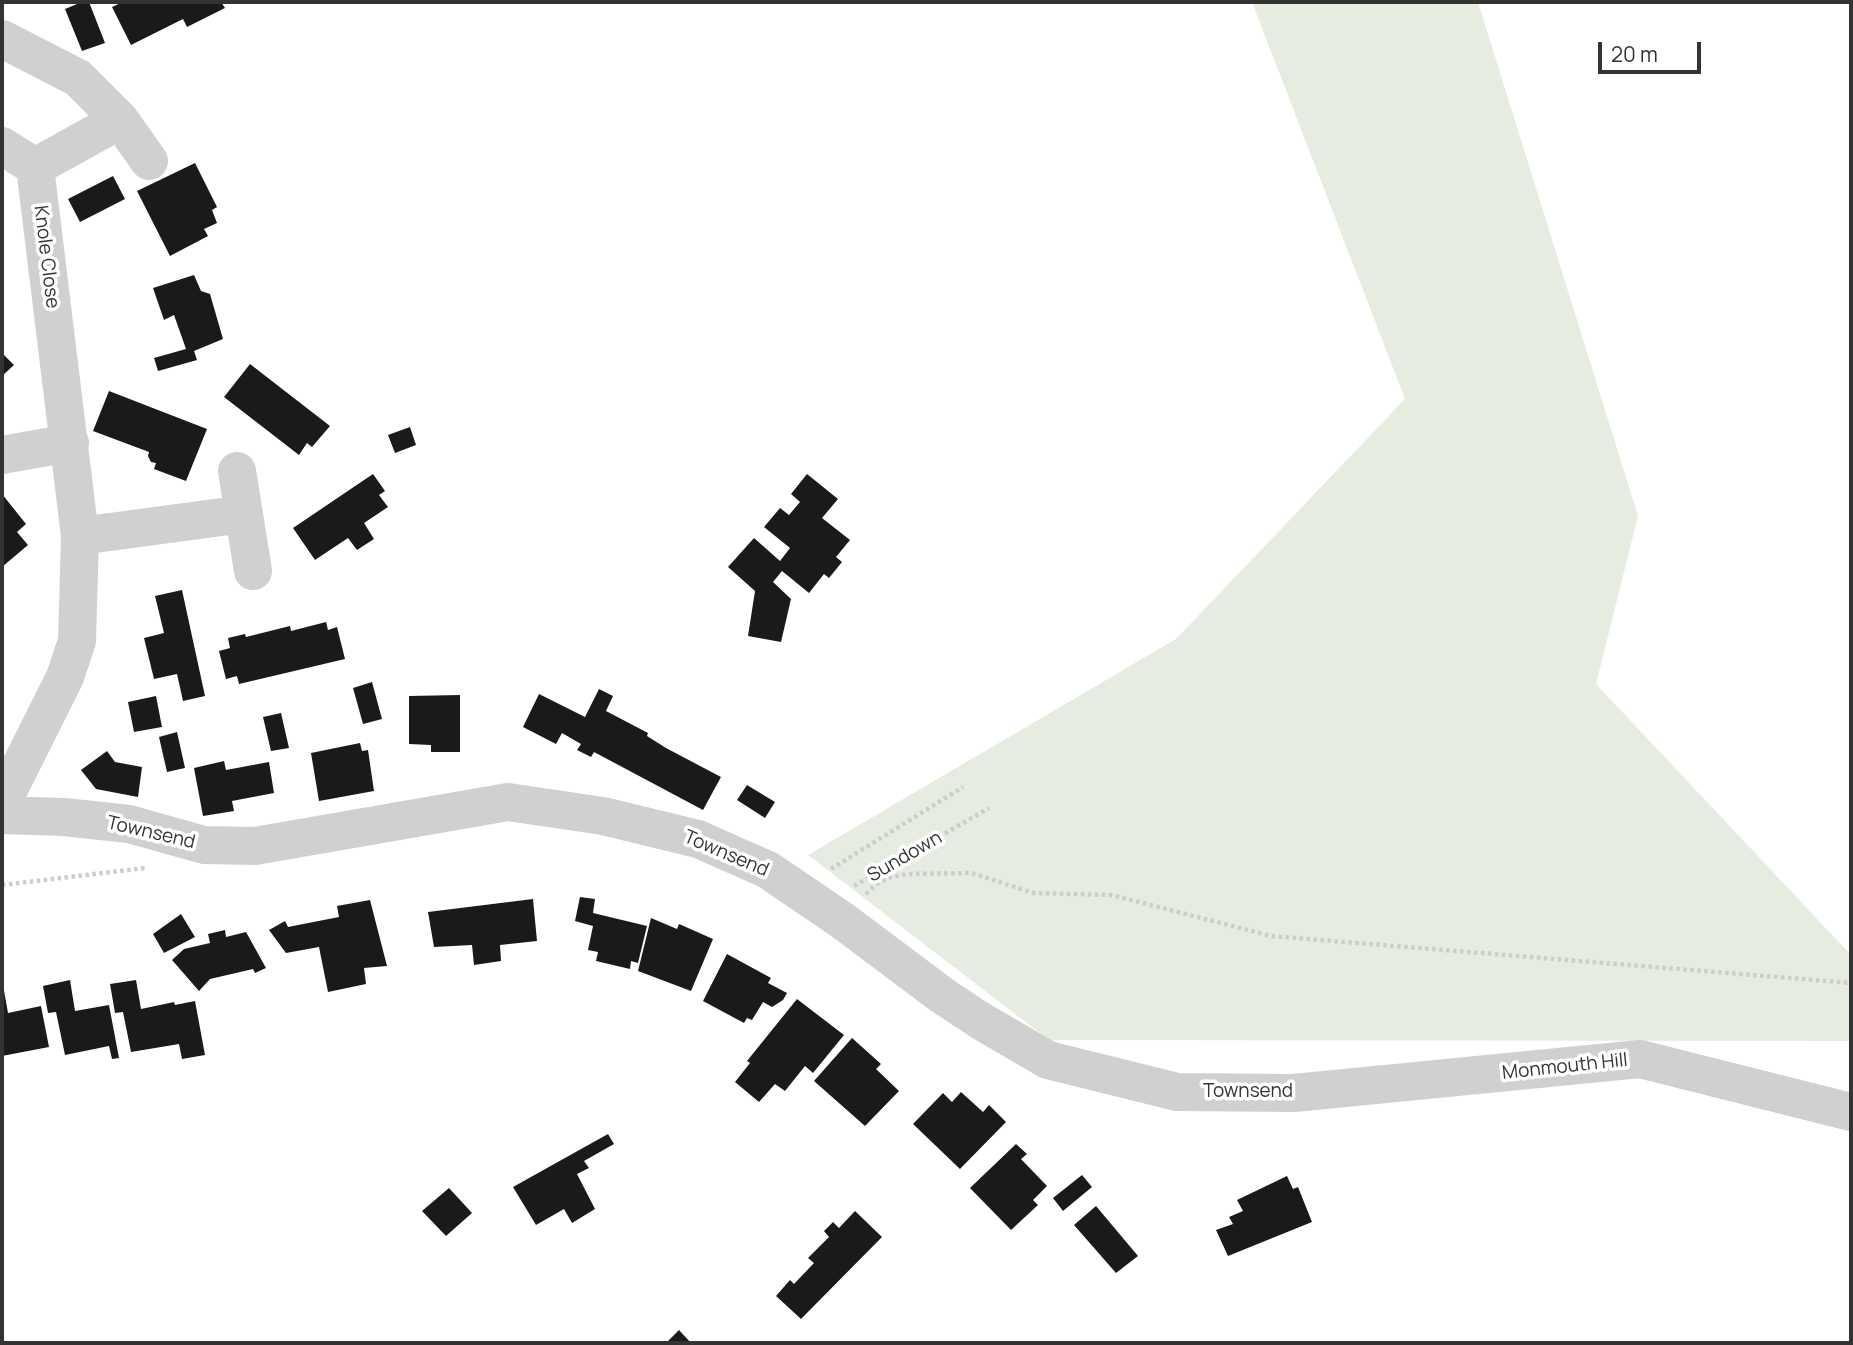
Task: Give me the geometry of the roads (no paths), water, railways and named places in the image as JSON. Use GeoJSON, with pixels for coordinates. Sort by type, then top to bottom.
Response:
{"type":"FeatureCollection","features":[{"type":"Feature","properties":{"kind":"street"},"geometry":{"type":"LineString","coordinates":[[2,39],[78,78],[120,120],[149,161]]}},
{"type":"Feature","properties":{"kind":"street"},"geometry":{"type":"LineString","coordinates":[[2,146],[35,167],[120,120]]}},
{"type":"Feature","properties":{"kind":"street","name":"Knole Close"},"geometry":{"type":"LineString","coordinates":[[2,803],[65,677],[76,641],[80,536],[35,167]]}},
{"type":"Feature","properties":{"kind":"street"},"geometry":{"type":"LineString","coordinates":[[2,455],[70,443]]}},
{"type":"Feature","properties":{"kind":"street"},"geometry":{"type":"LineString","coordinates":[[237,471],[253,571]]}},
{"type":"Feature","properties":{"kind":"street"},"geometry":{"type":"LineString","coordinates":[[80,536],[244,513]]}},
{"type":"Feature","properties":{"kind":"street","name":"Townsend"},"geometry":{"type":"LineString","coordinates":[[2,816],[64,817],[129,824],[204,845],[255,846],[508,802],[603,816],[698,839],[768,870],[943,996],[1048,1060],[1177,1092],[1294,1093],[1357,1087]]}},
{"type":"Feature","properties":{"kind":"street","name":"Monmouth Hill"},"geometry":{"type":"LineString","coordinates":[[1357,1087],[1640,1059],[1851,1112]]}}]}
